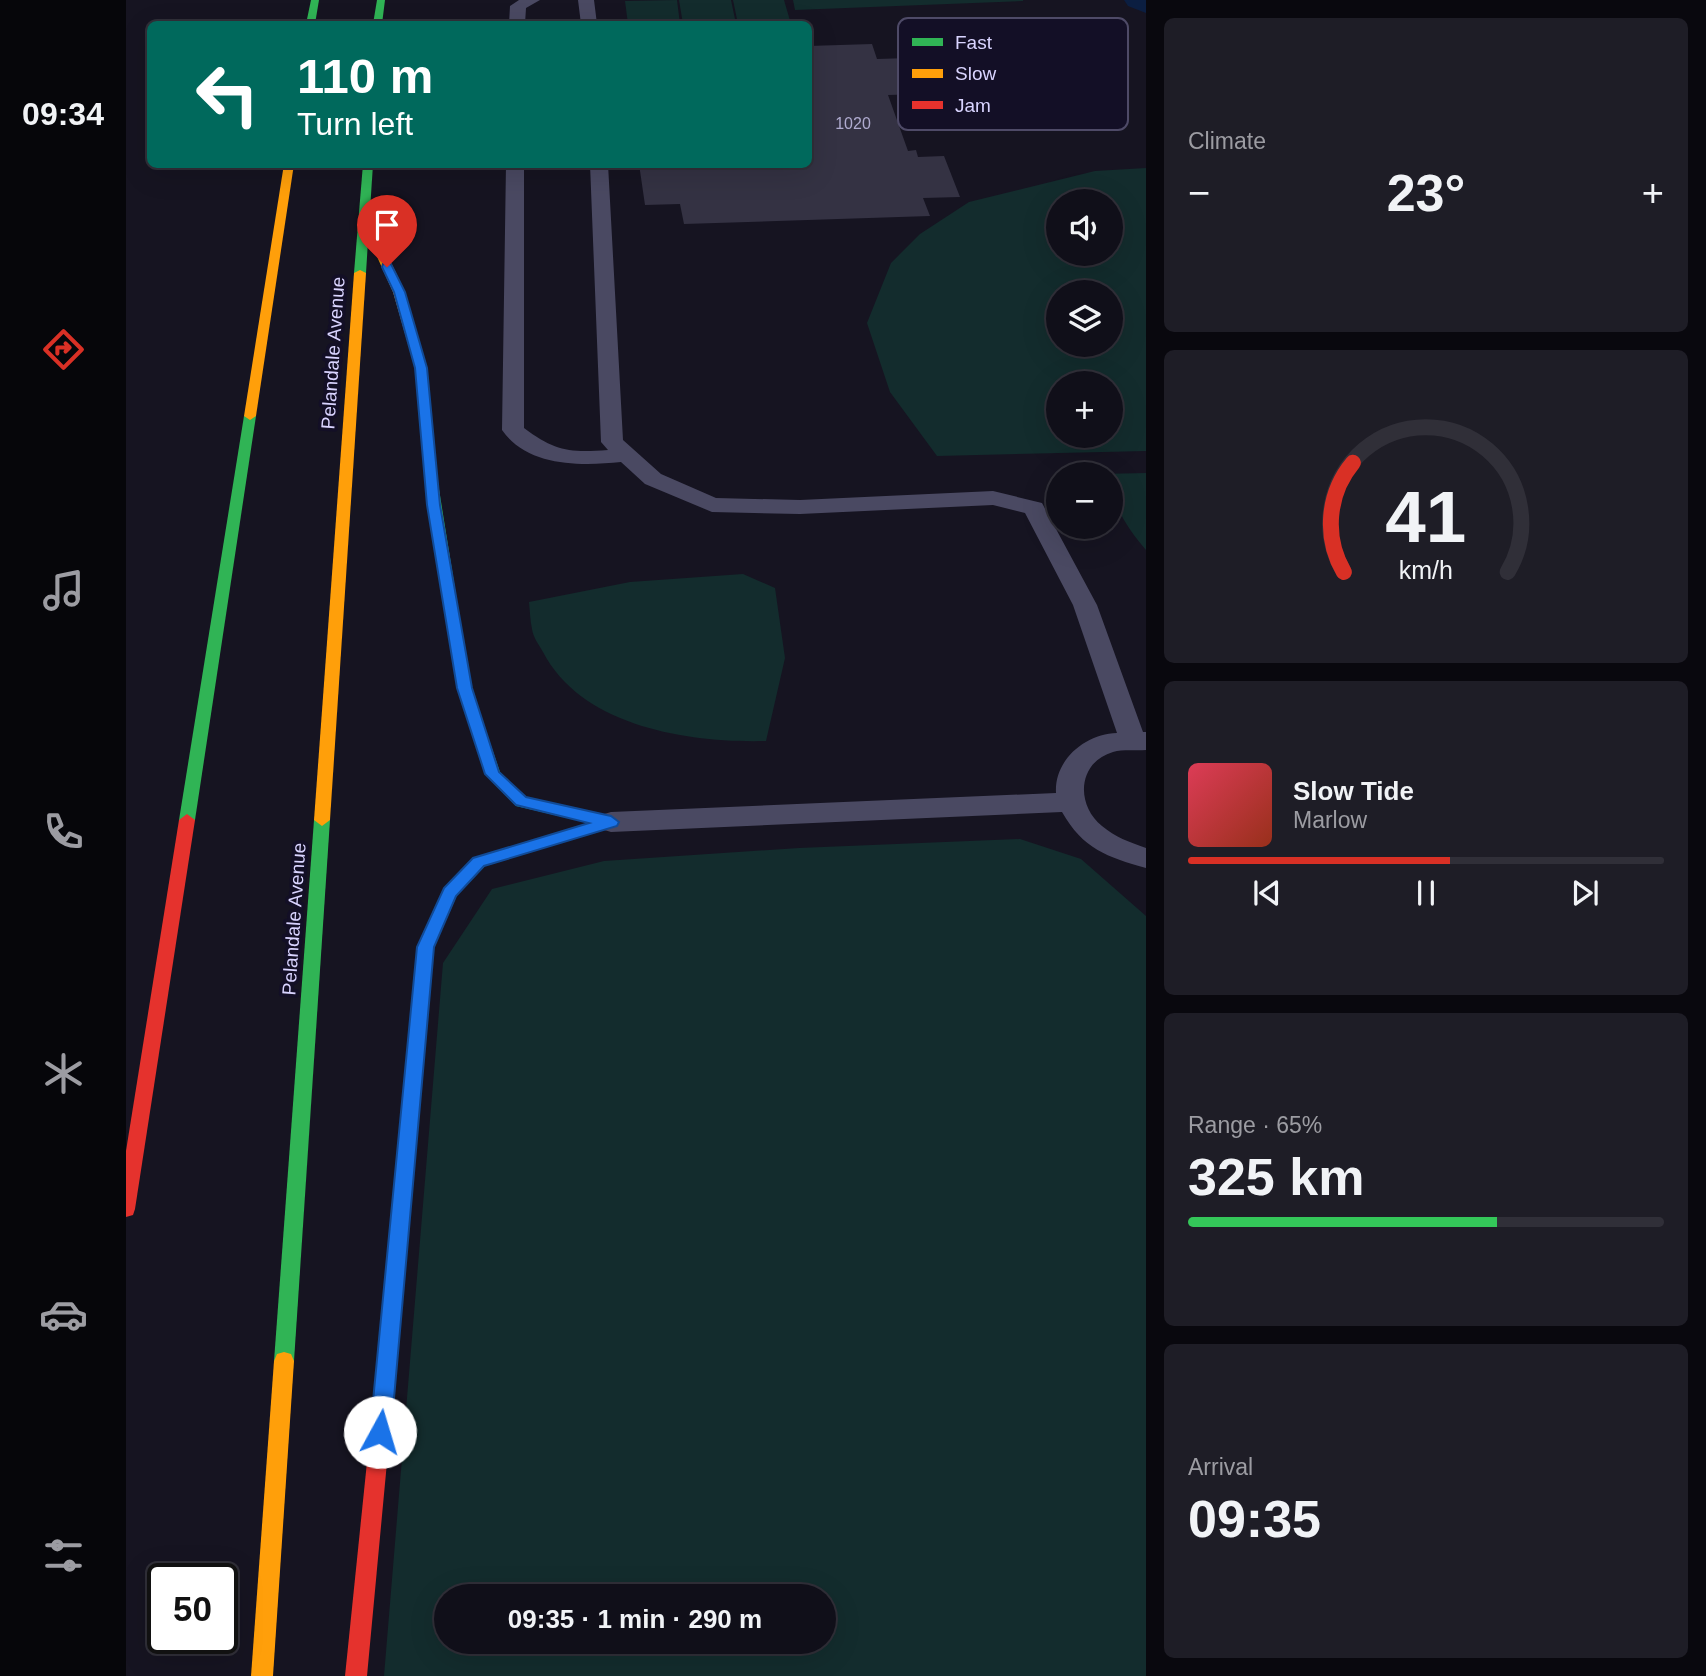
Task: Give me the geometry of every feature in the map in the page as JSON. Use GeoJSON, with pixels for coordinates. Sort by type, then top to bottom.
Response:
{"type":"FeatureCollection","features":[{"type":"Feature","properties":{"kind":"main road"},"geometry":{"type":"LineString","coordinates":[[312,21],[315,0]]}},
{"type":"Feature","properties":{"kind":"main road"},"geometry":{"type":"LineString","coordinates":[[379,21],[381,0]]}},
{"type":"Feature","properties":{"kind":"main road"},"geometry":{"type":"LineString","coordinates":[[126,1209],[288,168]]}},
{"type":"Feature","properties":{"kind":"main road","name":"Pelandale Avenue"},"geometry":{"type":"LineString","coordinates":[[262,1676],[368,168]]}},
{"type":"Feature","properties":{"kind":"main road"},"geometry":{"type":"LineString","coordinates":[[364,216],[399,292],[421,368],[434,505],[464,688],[493,774],[521,802],[611,822]]}},
{"type":"Feature","properties":{"kind":"main road"},"geometry":{"type":"LineString","coordinates":[[356,1676],[426,947],[450,892],[479,862],[611,822]]}},
{"type":"Feature","properties":{"kind":"lane"},"geometry":{"type":"LineString","coordinates":[[517,21],[518,6],[532,0]]}},
{"type":"Feature","properties":{"kind":"lane"},"geometry":{"type":"LineString","coordinates":[[586,0],[589,21]]}},
{"type":"Feature","properties":{"kind":"lane"},"geometry":{"type":"LineString","coordinates":[[515,168],[513,430],[539,450],[570,457],[581,459],[627,455]]}},
{"type":"Feature","properties":{"kind":"lane"},"geometry":{"type":"LineString","coordinates":[[599,168],[612,442],[653,479],[712,505],[800,508],[993,498],[1034,508],[1085,605],[1139,741],[1100,747],[1084,757],[1072,769],[1067,785],[1069,802],[1077,819],[1092,834],[1112,847],[1146,858]]}},
{"type":"Feature","properties":{"kind":"lane"},"geometry":{"type":"LineString","coordinates":[[611,822],[1069,802]]}},
{"type":"Feature","properties":{"kind":"green space"},"geometry":{"type":"Polygon","coordinates":[[[677,0],[680,21],[628,21],[625,1],[677,0]]]}},
{"type":"Feature","properties":{"kind":"green space"},"geometry":{"type":"Polygon","coordinates":[[[679,0],[731,0],[735,21],[682,21],[679,0]]]}},
{"type":"Feature","properties":{"kind":"green space"},"geometry":{"type":"Polygon","coordinates":[[[733,0],[784,0],[790,21],[737,21],[733,0]]]}},
{"type":"Feature","properties":{"kind":"green space"},"geometry":{"type":"Polygon","coordinates":[[[793,0],[1023,0],[1023,1],[795,10],[793,0]]]}},
{"type":"Feature","properties":{"kind":"green space"},"geometry":{"type":"Polygon","coordinates":[[[1146,168],[1146,451],[937,456],[890,392],[867,323],[891,263],[920,234],[969,202],[1095,171],[1146,168]]]}},
{"type":"Feature","properties":{"kind":"green space"},"geometry":{"type":"Polygon","coordinates":[[[1146,473],[1146,550],[1123,518],[1123,474],[1146,473]]]}},
{"type":"Feature","properties":{"kind":"green space"},"geometry":{"type":"Polygon","coordinates":[[[743,574],[775,588],[785,658],[766,741],[736,741],[672,733],[610,714],[583,698],[561,677],[536,641],[533,632],[529,602],[630,582],[743,574]]]}},
{"type":"Feature","properties":{"kind":"green space"},"geometry":{"type":"Polygon","coordinates":[[[1020,839],[1081,859],[1146,916],[1146,1676],[384,1676],[443,963],[492,889],[604,861],[799,848],[1020,839]]]}},
{"type":"Feature","properties":{"kind":"building"},"geometry":{"type":"Polygon","coordinates":[[[872,44],[877,59],[898,58],[898,95],[888,95],[898,130],[900,130],[908,151],[916,150],[918,157],[944,156],[960,197],[923,198],[930,216],[684,224],[680,204],[645,205],[640,168],[812,168],[812,46],[872,44]]]}},
{"type":"Feature","properties":{"kind":"waterway"},"geometry":{"type":"LineString","coordinates":[[1137,0],[1146,5]]}},
{"type":"Feature","properties":{"kind":"traffic: fast"},"geometry":{"type":"LineString","coordinates":[[312,21],[315,0]]}},
{"type":"Feature","properties":{"kind":"traffic: fast"},"geometry":{"type":"LineString","coordinates":[[378,21],[381,0]]}},
{"type":"Feature","properties":{"kind":"traffic: fast"},"geometry":{"type":"LineString","coordinates":[[360,273],[368,168]]}},
{"type":"Feature","properties":{"kind":"traffic: fast"},"geometry":{"type":"LineString","coordinates":[[187,820],[250,416]]}},
{"type":"Feature","properties":{"kind":"traffic: fast"},"geometry":{"type":"LineString","coordinates":[[432,483],[464,688],[493,774],[521,802],[609,822]]}},
{"type":"Feature","properties":{"kind":"traffic: fast"},"geometry":{"type":"LineString","coordinates":[[284,1361],[322,820]]}},
{"type":"Feature","properties":{"kind":"traffic: fast"},"geometry":{"type":"LineString","coordinates":[[409,1127],[426,947],[450,892],[479,862],[611,822]]}},
{"type":"Feature","properties":{"kind":"traffic: slow"},"geometry":{"type":"LineString","coordinates":[[250,416],[288,168]]}},
{"type":"Feature","properties":{"kind":"traffic: slow"},"geometry":{"type":"LineString","coordinates":[[365,219],[399,292],[421,368],[432,483]]}},
{"type":"Feature","properties":{"kind":"traffic: slow"},"geometry":{"type":"LineString","coordinates":[[322,820],[360,273]]}},
{"type":"Feature","properties":{"kind":"traffic: slow"},"geometry":{"type":"LineString","coordinates":[[377,1462],[409,1127]]}},
{"type":"Feature","properties":{"kind":"traffic: slow"},"geometry":{"type":"LineString","coordinates":[[262,1676],[284,1361]]}},
{"type":"Feature","properties":{"kind":"traffic: jam"},"geometry":{"type":"LineString","coordinates":[[126,1209],[187,820]]}},
{"type":"Feature","properties":{"kind":"traffic: jam"},"geometry":{"type":"LineString","coordinates":[[356,1676],[377,1462]]}},
{"type":"Feature","properties":{"kind":"route"},"geometry":{"type":"LineString","coordinates":[[380,1432],[426,947],[450,892],[479,862],[611,822],[521,802],[493,774],[464,688],[434,505],[421,368],[399,292],[387,267]]}}]}
